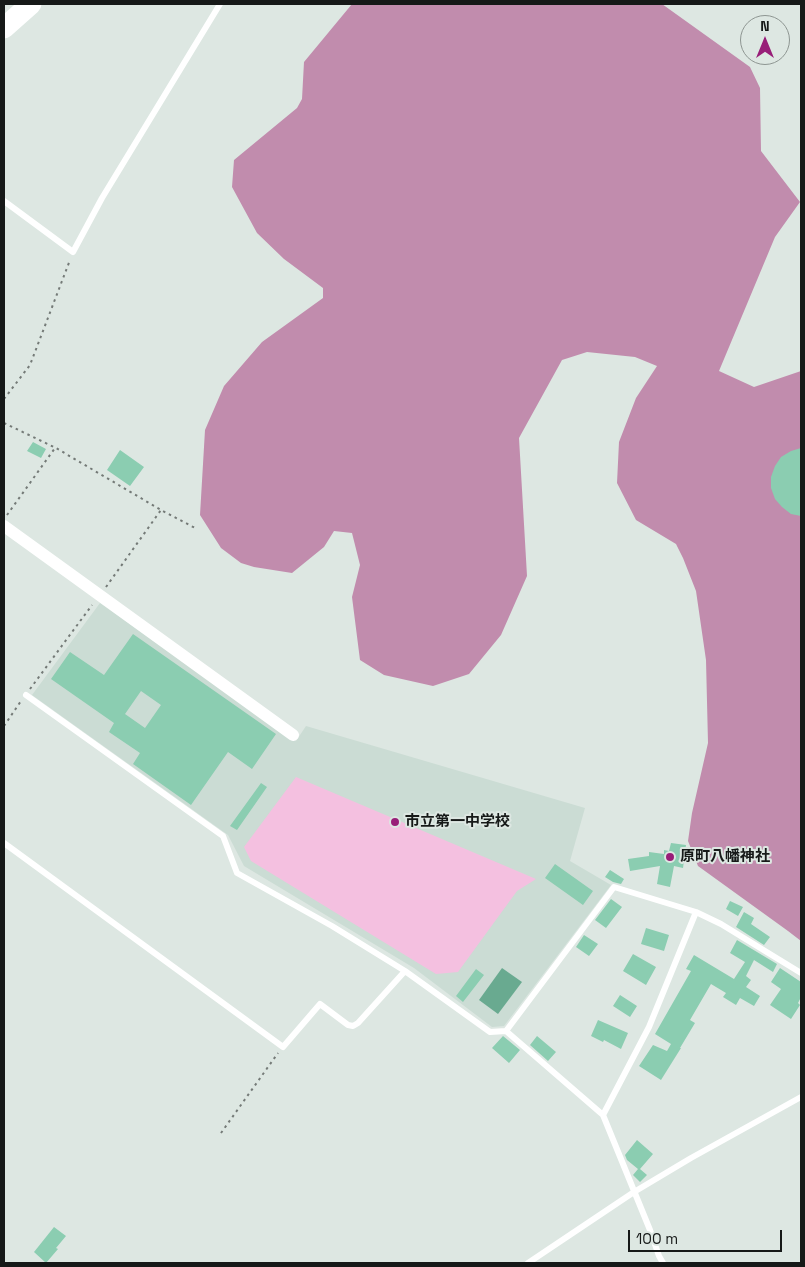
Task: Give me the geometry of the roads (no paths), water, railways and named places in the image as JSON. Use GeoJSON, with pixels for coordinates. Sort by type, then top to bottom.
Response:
{"type":"FeatureCollection","features":[{"type":"Feature","properties":{"kind":"highway"},"geometry":{"type":"LineString","coordinates":[[4,8],[9,4]]}},
{"type":"Feature","properties":{"kind":"highway"},"geometry":{"type":"LineString","coordinates":[[4,28],[31,4]]}},
{"type":"Feature","properties":{"kind":"street"},"geometry":{"type":"LineString","coordinates":[[4,526],[293,735]]}},
{"type":"Feature","properties":{"kind":"lane"},"geometry":{"type":"LineString","coordinates":[[4,201],[73,252],[102,198],[220,4]]}},
{"type":"Feature","properties":{"kind":"lane"},"geometry":{"type":"LineString","coordinates":[[26,695],[223,836],[237,873],[332,926],[405,971],[490,1032],[506,1031],[603,1115],[662,1263]]}},
{"type":"Feature","properties":{"kind":"lane"},"geometry":{"type":"LineString","coordinates":[[4,843],[283,1047],[320,1004],[348,1026],[358,1024],[405,971]]}},
{"type":"Feature","properties":{"kind":"lane"},"geometry":{"type":"LineString","coordinates":[[506,1031],[614,887],[696,912],[721,924],[801,973]]}},
{"type":"Feature","properties":{"kind":"lane"},"geometry":{"type":"LineString","coordinates":[[603,1115],[650,1027],[696,912]]}},
{"type":"Feature","properties":{"kind":"lane"},"geometry":{"type":"LineString","coordinates":[[528,1263],[634,1192],[801,1097]]}},
{"type":"Feature","properties":{"kind":"place","name":"市立第一中学校"},"geometry":{"type":"Point","coordinates":[395,822]}},
{"type":"Feature","properties":{"kind":"place","name":"原町八幡神社"},"geometry":{"type":"Point","coordinates":[670,857]}}]}
